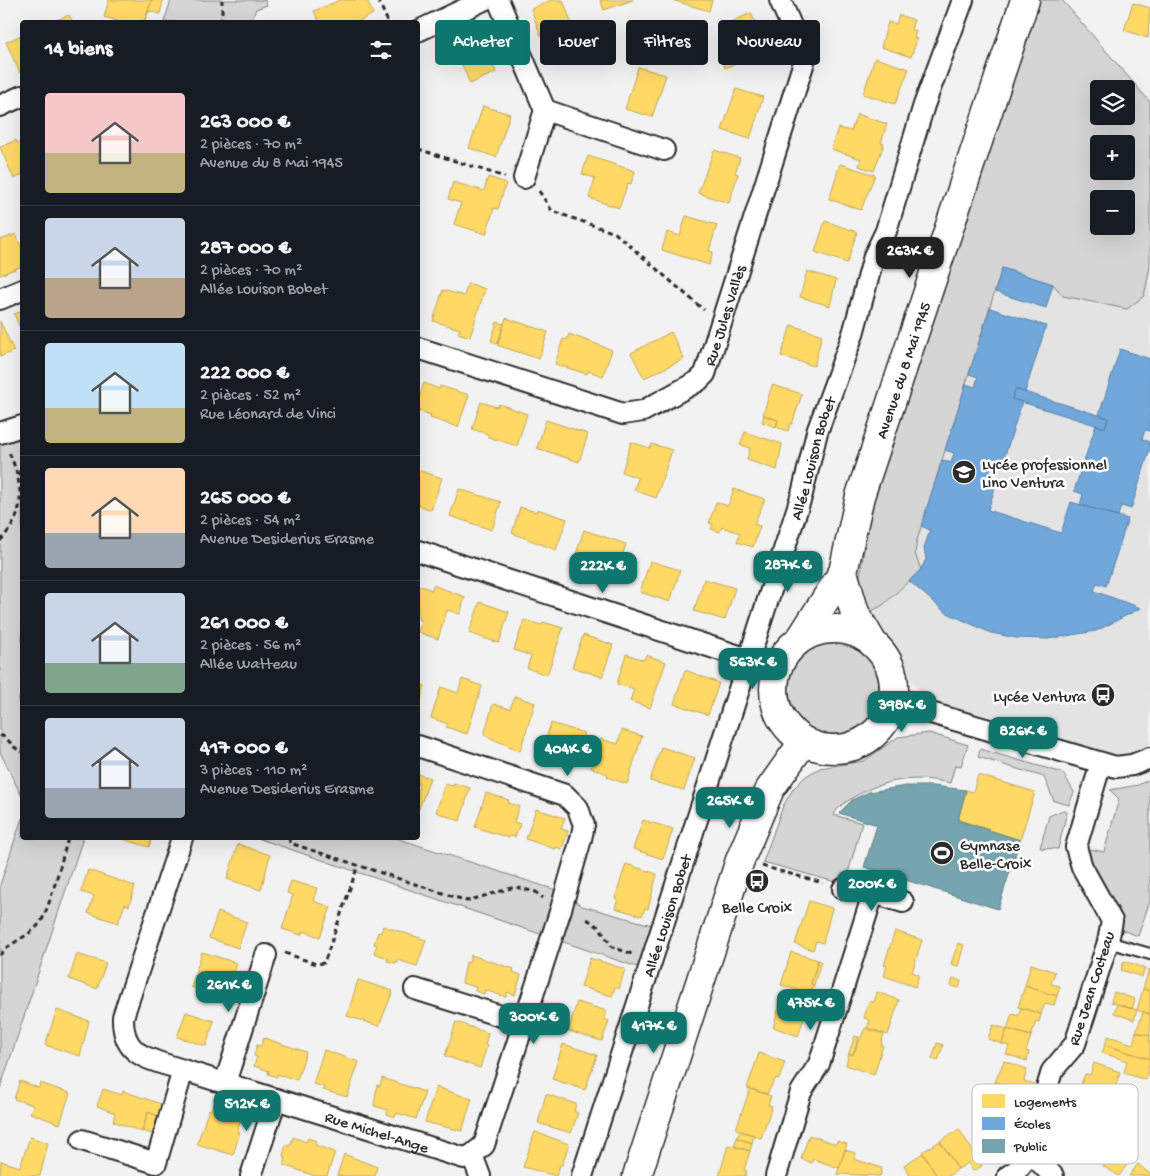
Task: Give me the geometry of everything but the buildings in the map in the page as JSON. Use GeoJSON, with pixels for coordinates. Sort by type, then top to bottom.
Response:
{"type":"FeatureCollection","features":[{"type":"Feature","properties":{"kind":"main road","name":"Avenue du 8 Mai 1945"},"geometry":{"type":"LineString","coordinates":[[843,572],[860,496],[1025,0]]}},
{"type":"Feature","properties":{"kind":"main road"},"geometry":{"type":"LineString","coordinates":[[801,638],[843,572]]}},
{"type":"Feature","properties":{"kind":"main road"},"geometry":{"type":"LineString","coordinates":[[843,572],[856,613],[871,640],[883,652],[891,668],[894,685],[893,702],[886,720],[874,734],[858,744],[840,749],[822,748],[804,741],[788,728],[778,711],[774,692],[776,672],[790,647],[801,638],[818,630],[836,628],[854,632],[871,640]]}},
{"type":"Feature","properties":{"kind":"main road"},"geometry":{"type":"LineString","coordinates":[[637,1176],[740,860],[770,789],[804,741]]}},
{"type":"Feature","properties":{"kind":"street"},"geometry":{"type":"LineString","coordinates":[[420,30],[484,0]]}},
{"type":"Feature","properties":{"kind":"street"},"geometry":{"type":"LineString","coordinates":[[498,0],[545,110],[524,178]]}},
{"type":"Feature","properties":{"kind":"street","name":"Rue Jules Vallès"},"geometry":{"type":"LineString","coordinates":[[420,350],[623,414],[642,411],[698,381],[705,374],[804,62],[802,50],[780,0]]}},
{"type":"Feature","properties":{"kind":"street","name":"Allée Louison Bobet"},"geometry":{"type":"LineString","coordinates":[[582,1176],[802,494],[817,432],[853,334],[874,256],[886,231],[924,105],[963,0]]}},
{"type":"Feature","properties":{"kind":"street"},"geometry":{"type":"LineString","coordinates":[[0,106],[20,97]]}},
{"type":"Feature","properties":{"kind":"street"},"geometry":{"type":"LineString","coordinates":[[545,110],[664,150]]}},
{"type":"Feature","properties":{"kind":"street"},"geometry":{"type":"LineString","coordinates":[[0,299],[20,291]]}},
{"type":"Feature","properties":{"kind":"street"},"geometry":{"type":"LineString","coordinates":[[2,439],[20,427]]}},
{"type":"Feature","properties":{"kind":"street"},"geometry":{"type":"LineString","coordinates":[[420,553],[748,659],[776,672]]}},
{"type":"Feature","properties":{"kind":"street"},"geometry":{"type":"LineString","coordinates":[[893,702],[1121,768],[1150,758]]}},
{"type":"Feature","properties":{"kind":"street"},"geometry":{"type":"LineString","coordinates":[[420,747],[565,795],[578,808],[584,825],[553,904],[523,1023],[484,1145],[472,1155],[480,1176]]}},
{"type":"Feature","properties":{"kind":"street","name":"Rue Jean Cocteau"},"geometry":{"type":"LineString","coordinates":[[1048,1084],[1052,1072],[1075,1044],[1108,942],[1112,921],[1082,867],[1076,847],[1101,763]]}},
{"type":"Feature","properties":{"kind":"street","name":"Rue Michel-Ange"},"geometry":{"type":"LineString","coordinates":[[181,840],[123,1017],[123,1029],[127,1043],[132,1049],[142,1056],[454,1157],[464,1158],[472,1155]]}},
{"type":"Feature","properties":{"kind":"street"},"geometry":{"type":"LineString","coordinates":[[843,889],[853,887],[903,902]]}},
{"type":"Feature","properties":{"kind":"street"},"geometry":{"type":"LineString","coordinates":[[776,1176],[801,1092],[819,1064],[873,894]]}},
{"type":"Feature","properties":{"kind":"street"},"geometry":{"type":"LineString","coordinates":[[225,1083],[266,954]]}},
{"type":"Feature","properties":{"kind":"street"},"geometry":{"type":"LineString","coordinates":[[415,989],[523,1023]]}},
{"type":"Feature","properties":{"kind":"street"},"geometry":{"type":"LineString","coordinates":[[82,1140],[156,1163],[184,1070]]}},
{"type":"Feature","properties":{"kind":"street"},"geometry":{"type":"LineString","coordinates":[[251,1176],[276,1099]]}},
{"type":"Feature","properties":{"kind":"street"},"geometry":{"type":"LineString","coordinates":[[1008,1176],[1022,1164]]}},
{"type":"Feature","properties":{"kind":"street"},"geometry":{"type":"LineString","coordinates":[[1042,1164],[1053,1176]]}},
{"type":"Feature","properties":{"kind":"lane"},"geometry":{"type":"LineString","coordinates":[[1108,942],[1150,954]]}},
{"type":"Feature","properties":{"kind":"path"},"geometry":{"type":"LineString","coordinates":[[222,0],[222,20]]}},
{"type":"Feature","properties":{"kind":"path"},"geometry":{"type":"LineString","coordinates":[[378,0],[387,20]]}},
{"type":"Feature","properties":{"kind":"path"},"geometry":{"type":"LineString","coordinates":[[420,150],[506,178],[524,178],[534,184],[552,211],[614,234],[712,317],[722,321]]}},
{"type":"Feature","properties":{"kind":"path"},"geometry":{"type":"LineString","coordinates":[[2,439],[19,475]]}},
{"type":"Feature","properties":{"kind":"path"},"geometry":{"type":"LineString","coordinates":[[0,541],[15,521],[19,499],[20,472]]}},
{"type":"Feature","properties":{"kind":"path"},"geometry":{"type":"LineString","coordinates":[[0,735],[4,736],[14,749],[20,751]]}},
{"type":"Feature","properties":{"kind":"path"},"geometry":{"type":"LineString","coordinates":[[0,955],[7,947],[26,935],[41,922],[67,840]]}},
{"type":"Feature","properties":{"kind":"path"},"geometry":{"type":"LineString","coordinates":[[289,840],[290,843],[468,901],[515,887],[536,892],[553,904]]}},
{"type":"Feature","properties":{"kind":"path"},"geometry":{"type":"LineString","coordinates":[[740,860],[843,889]]}},
{"type":"Feature","properties":{"kind":"path"},"geometry":{"type":"LineString","coordinates":[[266,954],[271,948],[316,964],[324,963],[358,865]]}},
{"type":"Feature","properties":{"kind":"path"},"geometry":{"type":"LineString","coordinates":[[587,919],[600,928],[612,948],[652,960]]}},
{"type":"Feature","properties":{"kind":"shaded area"},"geometry":{"type":"Polygon","coordinates":[[[171,0],[265,0],[267,5],[256,9],[252,20],[165,20],[171,0]]]}},
{"type":"Feature","properties":{"kind":"shaded area"},"geometry":{"type":"Polygon","coordinates":[[[1034,0],[1062,0],[1131,80],[1090,80],[1090,125],[1135,125],[1135,85],[1150,102],[1150,267],[1144,296],[1127,309],[1063,296],[1053,284],[1002,268],[917,540],[915,553],[921,570],[883,605],[866,614],[859,582],[873,492],[1034,0]]]}},
{"type":"Feature","properties":{"kind":"shaded area"},"geometry":{"type":"Polygon","coordinates":[[[1150,267],[1150,746],[1135,754],[1120,757],[1100,754],[933,701],[921,692],[908,677],[888,639],[866,614],[883,605],[921,570],[915,553],[917,540],[1002,268],[1053,284],[1144,296],[1150,267]]]}},
{"type":"Feature","properties":{"kind":"shaded area"},"geometry":{"type":"Polygon","coordinates":[[[20,427],[20,696],[18,702],[20,706],[20,793],[0,752],[0,433],[20,427]]]}},
{"type":"Feature","properties":{"kind":"shaded area"},"geometry":{"type":"Polygon","coordinates":[[[833,642],[851,645],[866,655],[876,670],[879,688],[876,706],[866,721],[851,731],[833,734],[815,731],[800,721],[790,706],[787,688],[790,670],[800,655],[815,645],[833,642]]]}},
{"type":"Feature","properties":{"kind":"shaded area"},"geometry":{"type":"Polygon","coordinates":[[[929,733],[968,745],[961,766],[955,765],[950,783],[913,779],[888,783],[865,791],[848,801],[835,812],[834,815],[862,823],[847,877],[843,884],[763,862],[783,806],[793,789],[806,776],[820,768],[864,761],[898,737],[929,733]]]}},
{"type":"Feature","properties":{"kind":"shaded area"},"geometry":{"type":"Polygon","coordinates":[[[980,749],[1063,773],[1074,792],[1069,805],[1054,801],[1044,777],[978,757],[980,749]]]}},
{"type":"Feature","properties":{"kind":"shaded area"},"geometry":{"type":"Polygon","coordinates":[[[1150,779],[1150,901],[1138,936],[1122,930],[1116,909],[1095,871],[1088,851],[1090,849],[1104,852],[1119,799],[1110,790],[1138,785],[1150,779]]]}},
{"type":"Feature","properties":{"kind":"shaded area"},"geometry":{"type":"Polygon","coordinates":[[[1063,810],[1067,812],[1058,849],[1040,848],[1049,816],[1063,810]]]}},
{"type":"Feature","properties":{"kind":"shaded area"},"geometry":{"type":"Polygon","coordinates":[[[20,824],[20,840],[82,840],[0,1089],[0,885],[20,824]]]}},
{"type":"Feature","properties":{"kind":"shaded area"},"geometry":{"type":"Polygon","coordinates":[[[263,840],[402,840],[565,893],[582,906],[663,928],[649,971],[263,840]]]}},
{"type":"Feature","properties":{"kind":"place","name":"Lycée professionnel Lino Ventura"},"geometry":{"type":"Point","coordinates":[964,472]}},
{"type":"Feature","properties":{"kind":"place","name":"Lycée Ventura"},"geometry":{"type":"Point","coordinates":[1103,695]}},
{"type":"Feature","properties":{"kind":"place","name":"Gymnase Belle-Croix"},"geometry":{"type":"Point","coordinates":[942,853]}},
{"type":"Feature","properties":{"kind":"place","name":"Belle Croix"},"geometry":{"type":"Point","coordinates":[757,881]}}]}
